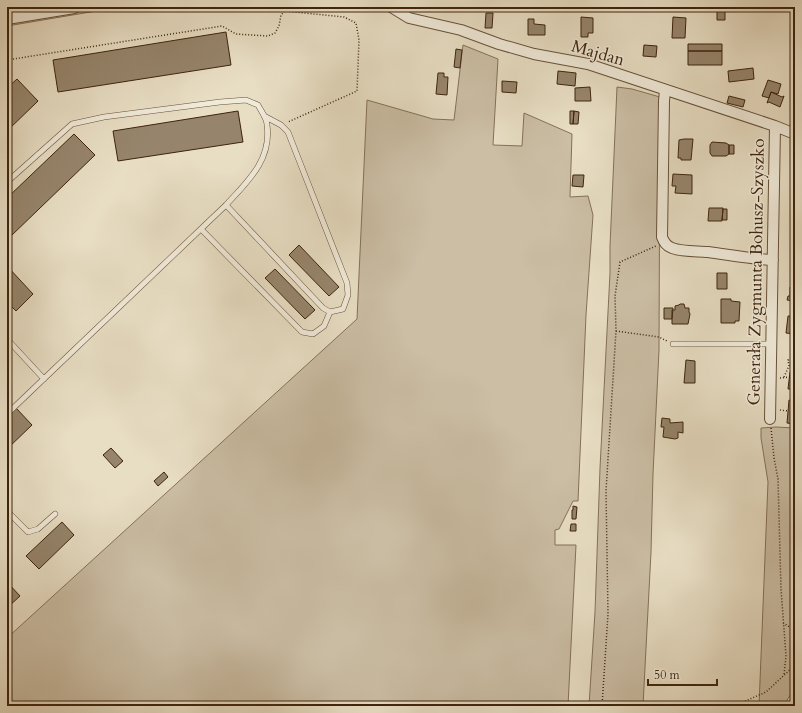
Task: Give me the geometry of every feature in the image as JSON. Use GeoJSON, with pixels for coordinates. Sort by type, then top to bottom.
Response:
{"type":"FeatureCollection","features":[{"type":"Feature","properties":{"kind":"street"},"geometry":{"type":"LineString","coordinates":[[7,18],[49,9],[74,7]]}},
{"type":"Feature","properties":{"kind":"street","name":"Majdan"},"geometry":{"type":"LineString","coordinates":[[391,7],[409,18],[461,30],[499,44],[534,54],[588,64],[795,134]]}},
{"type":"Feature","properties":{"kind":"street"},"geometry":{"type":"LineString","coordinates":[[665,90],[662,237],[666,245],[672,248],[750,259],[773,260]]}},
{"type":"Feature","properties":{"kind":"street","name":"Generała Zygmunta Bohusz-Szyszko"},"geometry":{"type":"LineString","coordinates":[[770,419],[774,126]]}},
{"type":"Feature","properties":{"kind":"lane"},"geometry":{"type":"LineString","coordinates":[[7,182],[72,124],[104,117],[246,100],[258,105],[267,124],[268,141],[264,158],[252,177],[226,205],[7,414]]}},
{"type":"Feature","properties":{"kind":"lane"},"geometry":{"type":"LineString","coordinates":[[226,205],[323,308],[330,312],[343,309],[348,295],[348,283],[288,132],[281,125],[264,116]]}},
{"type":"Feature","properties":{"kind":"lane"},"geometry":{"type":"LineString","coordinates":[[201,229],[302,332],[313,334],[324,326],[330,312]]}},
{"type":"Feature","properties":{"kind":"lane"},"geometry":{"type":"LineString","coordinates":[[7,339],[44,379]]}},
{"type":"Feature","properties":{"kind":"lane"},"geometry":{"type":"LineString","coordinates":[[673,344],[771,344]]}},
{"type":"Feature","properties":{"kind":"lane"},"geometry":{"type":"LineString","coordinates":[[7,511],[28,532],[38,529],[56,514]]}},
{"type":"Feature","properties":{"kind":"path"},"geometry":{"type":"LineString","coordinates":[[7,60],[222,26],[236,34],[268,36],[275,32],[279,26],[281,15],[285,11],[344,17],[356,23],[359,40],[357,91],[281,125]]}},
{"type":"Feature","properties":{"kind":"path"},"geometry":{"type":"LineString","coordinates":[[602,706],[608,614],[606,491],[616,331],[615,296],[620,262],[654,246],[666,245]]}},
{"type":"Feature","properties":{"kind":"path"},"geometry":{"type":"LineString","coordinates":[[616,331],[659,337],[673,344]]}},
{"type":"Feature","properties":{"kind":"path"},"geometry":{"type":"LineString","coordinates":[[784,377],[789,365],[788,360],[794,362]]}},
{"type":"Feature","properties":{"kind":"path"},"geometry":{"type":"LineString","coordinates":[[777,410],[788,411]]}},
{"type":"Feature","properties":{"kind":"path"},"geometry":{"type":"LineString","coordinates":[[770,419],[778,479],[781,589],[786,656],[784,675]]}},
{"type":"Feature","properties":{"kind":"path"},"geometry":{"type":"LineString","coordinates":[[783,623],[795,630]]}},
{"type":"Feature","properties":{"kind":"path"},"geometry":{"type":"LineString","coordinates":[[734,706],[766,692],[795,665]]}},
{"type":"Feature","properties":{"kind":"shaded area"},"geometry":{"type":"Polygon","coordinates":[[[102,7],[120,7],[7,26],[7,23],[102,7]]]}},
{"type":"Feature","properties":{"kind":"shaded area"},"geometry":{"type":"Polygon","coordinates":[[[463,45],[498,59],[493,145],[522,146],[524,113],[572,134],[570,197],[588,196],[593,215],[586,315],[578,501],[573,501],[559,529],[555,530],[555,545],[576,545],[568,706],[7,706],[7,638],[357,319],[367,100],[433,119],[454,120],[463,45]]]}},
{"type":"Feature","properties":{"kind":"shaded area"},"geometry":{"type":"Polygon","coordinates":[[[617,87],[632,89],[660,97],[659,350],[651,552],[643,706],[589,706],[595,612],[617,87]]]}},
{"type":"Feature","properties":{"kind":"shaded area"},"geometry":{"type":"Polygon","coordinates":[[[761,428],[795,428],[795,688],[783,706],[759,706],[768,482],[761,438],[761,428]]]}},
{"type":"Feature","properties":{"kind":"building"},"geometry":{"type":"Polygon","coordinates":[[[717,9],[725,9],[725,20],[717,20],[717,9]]]}},
{"type":"Feature","properties":{"kind":"building"},"geometry":{"type":"Polygon","coordinates":[[[486,13],[493,13],[492,28],[485,28],[486,13]]]}},
{"type":"Feature","properties":{"kind":"building"},"geometry":{"type":"Polygon","coordinates":[[[581,17],[593,18],[593,33],[588,33],[588,37],[581,37],[581,17]]]}},
{"type":"Feature","properties":{"kind":"building"},"geometry":{"type":"Polygon","coordinates":[[[673,17],[686,18],[685,38],[672,38],[673,17]]]}},
{"type":"Feature","properties":{"kind":"building"},"geometry":{"type":"Polygon","coordinates":[[[528,19],[534,19],[534,24],[545,25],[545,35],[528,35],[528,19]]]}},
{"type":"Feature","properties":{"kind":"building"},"geometry":{"type":"Polygon","coordinates":[[[226,32],[231,65],[58,92],[53,60],[226,32]]]}},
{"type":"Feature","properties":{"kind":"building"},"geometry":{"type":"Polygon","coordinates":[[[688,44],[722,44],[722,51],[688,51],[688,44]]]}},
{"type":"Feature","properties":{"kind":"building"},"geometry":{"type":"Polygon","coordinates":[[[644,45],[657,46],[656,57],[643,56],[644,45]]]}},
{"type":"Feature","properties":{"kind":"building"},"geometry":{"type":"Polygon","coordinates":[[[456,49],[462,50],[460,68],[454,67],[456,49]]]}},
{"type":"Feature","properties":{"kind":"building"},"geometry":{"type":"Polygon","coordinates":[[[688,51],[722,51],[722,65],[688,65],[688,51]]]}},
{"type":"Feature","properties":{"kind":"building"},"geometry":{"type":"Polygon","coordinates":[[[753,68],[754,79],[729,82],[728,71],[753,68]]]}},
{"type":"Feature","properties":{"kind":"building"},"geometry":{"type":"Polygon","coordinates":[[[558,71],[576,73],[575,86],[557,84],[558,71]]]}},
{"type":"Feature","properties":{"kind":"building"},"geometry":{"type":"Polygon","coordinates":[[[438,73],[444,73],[444,77],[448,77],[447,95],[436,94],[438,73]]]}},
{"type":"Feature","properties":{"kind":"building"},"geometry":{"type":"Polygon","coordinates":[[[17,79],[38,101],[7,131],[7,88],[17,79]]]}},
{"type":"Feature","properties":{"kind":"building"},"geometry":{"type":"Polygon","coordinates":[[[768,80],[781,84],[778,94],[771,92],[769,98],[762,96],[768,80]]]}},
{"type":"Feature","properties":{"kind":"building"},"geometry":{"type":"Polygon","coordinates":[[[502,81],[517,82],[516,93],[502,92],[502,81]]]}},
{"type":"Feature","properties":{"kind":"building"},"geometry":{"type":"Polygon","coordinates":[[[590,87],[591,101],[575,101],[575,88],[590,87]]]}},
{"type":"Feature","properties":{"kind":"building"},"geometry":{"type":"Polygon","coordinates":[[[771,92],[782,97],[784,96],[780,107],[769,102],[767,103],[771,92]]]}},
{"type":"Feature","properties":{"kind":"building"},"geometry":{"type":"Polygon","coordinates":[[[729,96],[745,100],[743,107],[727,103],[729,96]]]}},
{"type":"Feature","properties":{"kind":"building"},"geometry":{"type":"Polygon","coordinates":[[[238,111],[243,142],[118,161],[113,131],[238,111]]]}},
{"type":"Feature","properties":{"kind":"building"},"geometry":{"type":"Polygon","coordinates":[[[570,111],[574,111],[573,124],[570,124],[570,111]]]}},
{"type":"Feature","properties":{"kind":"building"},"geometry":{"type":"Polygon","coordinates":[[[574,111],[579,112],[578,124],[573,124],[574,111]]]}},
{"type":"Feature","properties":{"kind":"building"},"geometry":{"type":"Polygon","coordinates":[[[74,134],[95,155],[11,236],[7,232],[7,198],[74,134]]]}},
{"type":"Feature","properties":{"kind":"building"},"geometry":{"type":"Polygon","coordinates":[[[693,139],[691,160],[681,160],[681,158],[678,158],[679,140],[693,139]]]}},
{"type":"Feature","properties":{"kind":"building"},"geometry":{"type":"Polygon","coordinates":[[[712,142],[726,143],[729,145],[729,154],[726,156],[712,156],[710,153],[710,145],[712,142]]]}},
{"type":"Feature","properties":{"kind":"building"},"geometry":{"type":"Polygon","coordinates":[[[729,145],[734,145],[734,154],[729,154],[729,145]]]}},
{"type":"Feature","properties":{"kind":"building"},"geometry":{"type":"Polygon","coordinates":[[[673,174],[692,175],[692,194],[675,193],[676,186],[672,186],[673,174]]]}},
{"type":"Feature","properties":{"kind":"building"},"geometry":{"type":"Polygon","coordinates":[[[573,175],[584,175],[583,187],[572,186],[573,175]]]}},
{"type":"Feature","properties":{"kind":"building"},"geometry":{"type":"Polygon","coordinates":[[[709,208],[723,208],[722,221],[708,221],[709,208]]]}},
{"type":"Feature","properties":{"kind":"building"},"geometry":{"type":"Polygon","coordinates":[[[723,209],[727,209],[727,220],[722,220],[723,209]]]}},
{"type":"Feature","properties":{"kind":"building"},"geometry":{"type":"Polygon","coordinates":[[[299,245],[339,287],[329,296],[289,255],[299,245]]]}},
{"type":"Feature","properties":{"kind":"building"},"geometry":{"type":"Polygon","coordinates":[[[7,266],[33,294],[16,311],[7,302],[7,266]]]}},
{"type":"Feature","properties":{"kind":"building"},"geometry":{"type":"Polygon","coordinates":[[[275,269],[315,310],[305,319],[265,278],[275,269]]]}},
{"type":"Feature","properties":{"kind":"building"},"geometry":{"type":"Polygon","coordinates":[[[717,273],[727,273],[727,289],[717,289],[717,273]]]}},
{"type":"Feature","properties":{"kind":"building"},"geometry":{"type":"Polygon","coordinates":[[[790,287],[795,287],[795,301],[787,300],[788,296],[790,296],[790,287]]]}},
{"type":"Feature","properties":{"kind":"building"},"geometry":{"type":"Polygon","coordinates":[[[721,299],[731,299],[731,301],[740,302],[739,321],[735,321],[735,323],[721,323],[721,299]]]}},
{"type":"Feature","properties":{"kind":"building"},"geometry":{"type":"Polygon","coordinates":[[[684,304],[685,308],[689,308],[690,314],[688,324],[672,324],[672,310],[675,310],[675,306],[684,304]]]}},
{"type":"Feature","properties":{"kind":"building"},"geometry":{"type":"Polygon","coordinates":[[[664,308],[673,308],[672,319],[664,319],[664,308]]]}},
{"type":"Feature","properties":{"kind":"building"},"geometry":{"type":"Polygon","coordinates":[[[795,315],[795,334],[786,333],[788,316],[795,315]]]}},
{"type":"Feature","properties":{"kind":"building"},"geometry":{"type":"Polygon","coordinates":[[[686,360],[695,361],[695,383],[684,383],[686,360]]]}},
{"type":"Feature","properties":{"kind":"building"},"geometry":{"type":"Polygon","coordinates":[[[790,372],[795,372],[795,389],[788,389],[790,372]]]}},
{"type":"Feature","properties":{"kind":"building"},"geometry":{"type":"Polygon","coordinates":[[[789,400],[795,401],[795,424],[787,423],[789,400]]]}},
{"type":"Feature","properties":{"kind":"building"},"geometry":{"type":"Polygon","coordinates":[[[16,408],[32,425],[7,449],[7,417],[16,408]]]}},
{"type":"Feature","properties":{"kind":"building"},"geometry":{"type":"Polygon","coordinates":[[[662,418],[670,419],[670,423],[683,422],[683,433],[678,432],[678,438],[675,439],[663,437],[664,427],[661,427],[662,418]]]}},
{"type":"Feature","properties":{"kind":"building"},"geometry":{"type":"Polygon","coordinates":[[[111,448],[123,461],[115,468],[103,455],[111,448]]]}},
{"type":"Feature","properties":{"kind":"building"},"geometry":{"type":"Polygon","coordinates":[[[164,472],[168,477],[158,486],[154,481],[164,472]]]}},
{"type":"Feature","properties":{"kind":"building"},"geometry":{"type":"Polygon","coordinates":[[[573,506],[577,507],[576,519],[572,519],[573,506]]]}},
{"type":"Feature","properties":{"kind":"building"},"geometry":{"type":"Polygon","coordinates":[[[62,522],[74,535],[39,569],[26,556],[62,522]]]}},
{"type":"Feature","properties":{"kind":"building"},"geometry":{"type":"Polygon","coordinates":[[[571,524],[576,524],[576,531],[570,531],[571,524]]]}},
{"type":"Feature","properties":{"kind":"building"},"geometry":{"type":"Polygon","coordinates":[[[7,582],[20,596],[7,608],[7,582]]]}}]}
